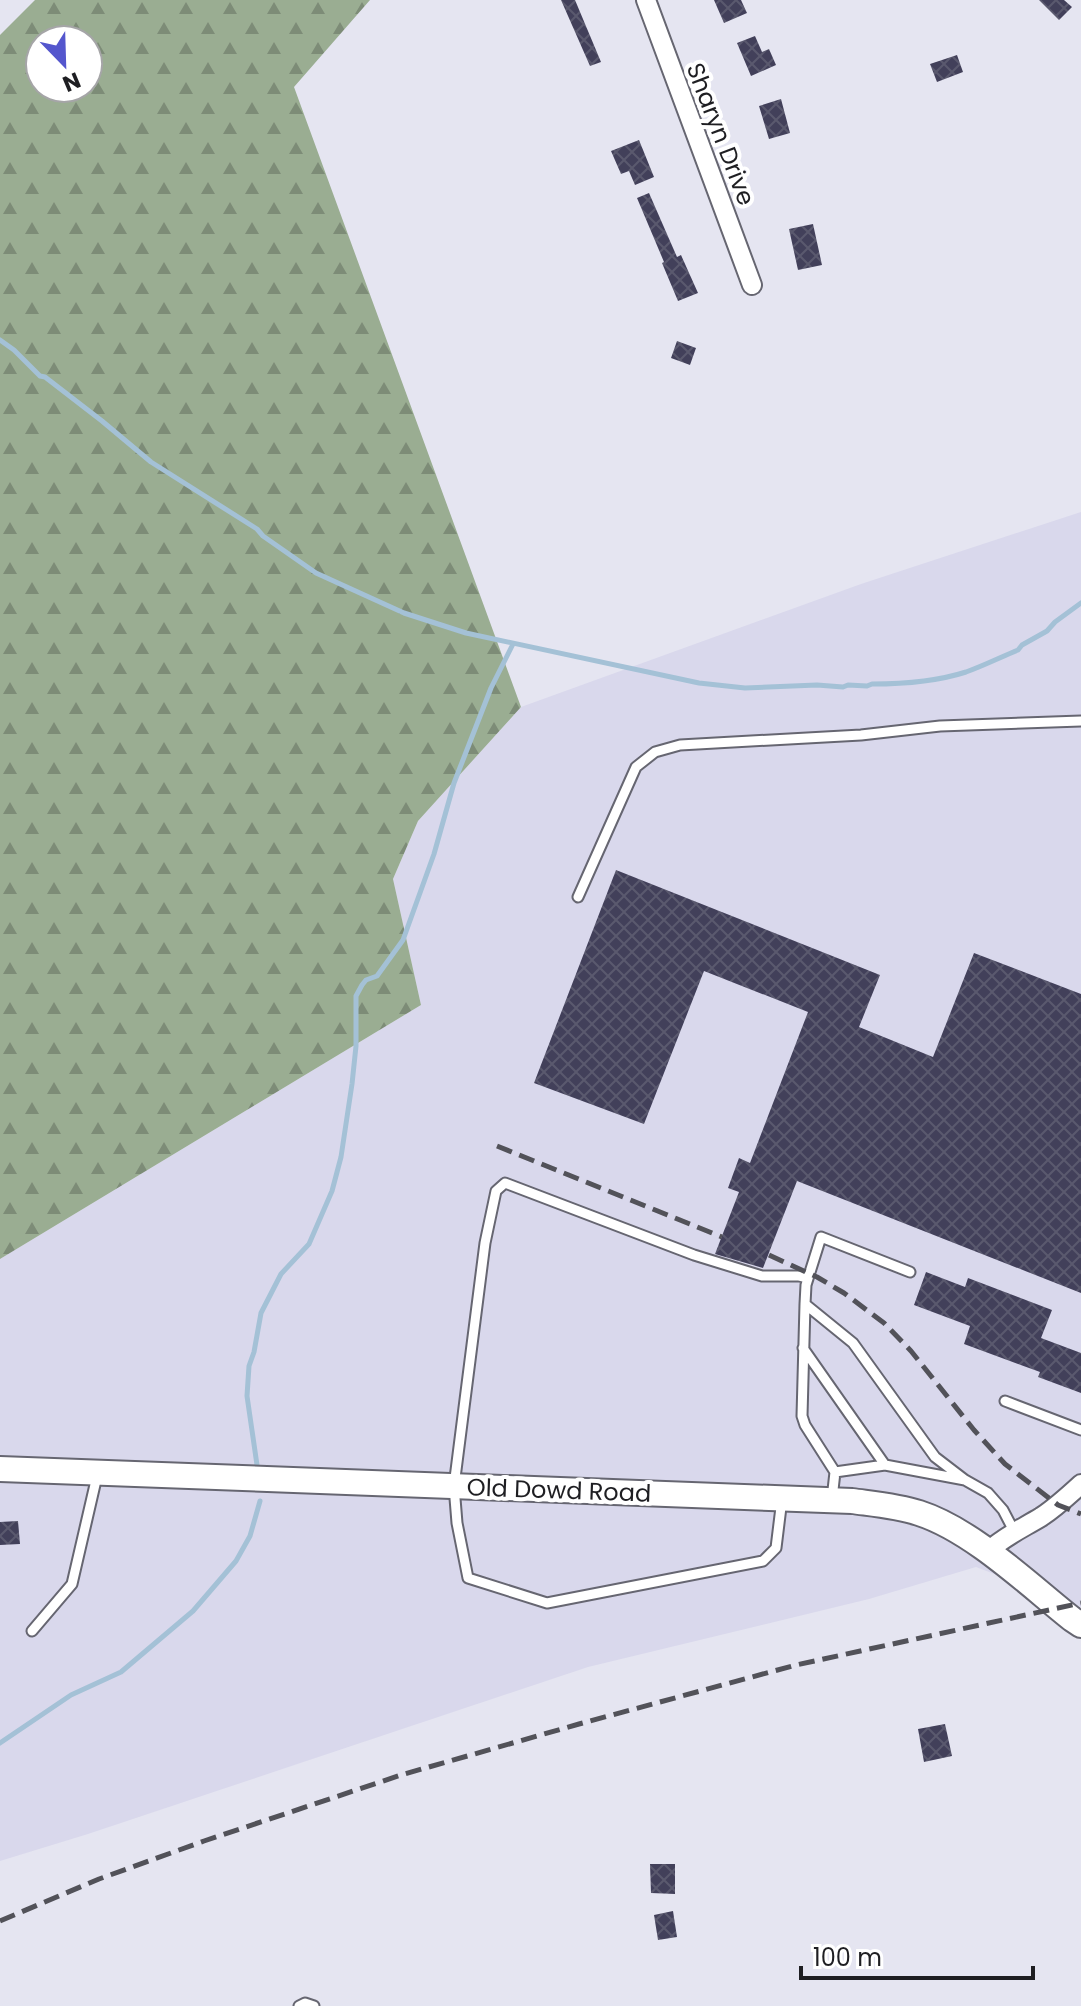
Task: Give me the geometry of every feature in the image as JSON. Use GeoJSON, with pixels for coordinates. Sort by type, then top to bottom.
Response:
{"type":"FeatureCollection","features":[{"type":"Feature","properties":{"kind":"street","name":"Sharyn Drive"},"geometry":{"type":"LineString","coordinates":[[646,0],[752,285]]}},
{"type":"Feature","properties":{"kind":"street","name":"Old Dowd Road"},"geometry":{"type":"LineString","coordinates":[[0,1469],[876,1504],[920,1513],[958,1532],[1081,1625]]}},
{"type":"Feature","properties":{"kind":"street"},"geometry":{"type":"LineString","coordinates":[[987,1552],[1003,1537],[1058,1505],[1081,1484]]}},
{"type":"Feature","properties":{"kind":"lane"},"geometry":{"type":"LineString","coordinates":[[578,897],[636,767],[655,752],[680,745],[861,735],[940,726],[1081,721]]}},
{"type":"Feature","properties":{"kind":"lane"},"geometry":{"type":"LineString","coordinates":[[782,1499],[776,1548],[763,1561],[547,1603],[468,1578],[457,1523],[454,1486],[485,1243],[496,1191],[505,1183],[762,1276],[808,1278]]}},
{"type":"Feature","properties":{"kind":"lane"},"geometry":{"type":"LineString","coordinates":[[831,1501],[835,1472],[802,1416],[805,1304],[808,1278],[821,1237],[910,1272]]}},
{"type":"Feature","properties":{"kind":"lane"},"geometry":{"type":"LineString","coordinates":[[805,1304],[853,1343],[935,1457],[988,1493],[1003,1510],[1014,1531]]}},
{"type":"Feature","properties":{"kind":"lane"},"geometry":{"type":"LineString","coordinates":[[803,1348],[885,1465]]}},
{"type":"Feature","properties":{"kind":"lane"},"geometry":{"type":"LineString","coordinates":[[1005,1401],[1081,1430]]}},
{"type":"Feature","properties":{"kind":"lane"},"geometry":{"type":"LineString","coordinates":[[835,1472],[885,1465],[965,1480]]}},
{"type":"Feature","properties":{"kind":"lane"},"geometry":{"type":"LineString","coordinates":[[32,1631],[72,1584],[98,1473]]}},
{"type":"Feature","properties":{"kind":"lane"},"geometry":{"type":"LineString","coordinates":[[299,2006],[305,2003],[314,2006]]}},
{"type":"Feature","properties":{"kind":"shaded area"},"geometry":{"type":"Polygon","coordinates":[[[1081,512],[1081,1607],[976,1567],[869,1599],[588,1667],[0,1861],[0,1259],[421,1005],[393,879],[418,821],[521,707],[861,584],[1081,512]]]}},
{"type":"Feature","properties":{"kind":"green space"},"geometry":{"type":"Polygon","coordinates":[[[35,0],[370,0],[294,87],[521,707],[418,821],[393,879],[421,1005],[0,1259],[0,35],[35,0]]]}},
{"type":"Feature","properties":{"kind":"building"},"geometry":{"type":"Polygon","coordinates":[[[561,0],[575,0],[601,62],[590,66],[561,0]]]}},
{"type":"Feature","properties":{"kind":"building"},"geometry":{"type":"Polygon","coordinates":[[[714,0],[741,0],[747,13],[724,23],[714,0]]]}},
{"type":"Feature","properties":{"kind":"building"},"geometry":{"type":"Polygon","coordinates":[[[1039,0],[1064,0],[1072,7],[1059,20],[1039,0]]]}},
{"type":"Feature","properties":{"kind":"building"},"geometry":{"type":"Polygon","coordinates":[[[755,36],[762,52],[769,49],[776,65],[751,76],[737,43],[755,36]]]}},
{"type":"Feature","properties":{"kind":"building"},"geometry":{"type":"Polygon","coordinates":[[[957,55],[963,72],[937,82],[930,64],[957,55]]]}},
{"type":"Feature","properties":{"kind":"building"},"geometry":{"type":"Polygon","coordinates":[[[781,99],[790,133],[769,139],[759,106],[781,99]]]}},
{"type":"Feature","properties":{"kind":"building"},"geometry":{"type":"Polygon","coordinates":[[[639,140],[654,177],[635,185],[629,171],[621,174],[611,151],[639,140]]]}},
{"type":"Feature","properties":{"kind":"building"},"geometry":{"type":"Polygon","coordinates":[[[649,193],[677,257],[681,255],[698,293],[678,301],[637,198],[649,193]]]}},
{"type":"Feature","properties":{"kind":"building"},"geometry":{"type":"Polygon","coordinates":[[[813,224],[822,265],[798,270],[789,229],[813,224]]]}},
{"type":"Feature","properties":{"kind":"building"},"geometry":{"type":"Polygon","coordinates":[[[677,341],[696,348],[690,365],[671,358],[677,341]]]}},
{"type":"Feature","properties":{"kind":"building"},"geometry":{"type":"Polygon","coordinates":[[[616,870],[880,975],[859,1027],[933,1057],[974,953],[1081,994],[1081,1293],[797,1181],[763,1268],[715,1254],[739,1192],[728,1188],[739,1158],[750,1163],[808,1012],[704,971],[644,1124],[534,1083],[616,870]]]}},
{"type":"Feature","properties":{"kind":"building"},"geometry":{"type":"Polygon","coordinates":[[[926,1272],[965,1287],[968,1278],[1052,1310],[1041,1338],[1081,1353],[1081,1393],[1038,1377],[1040,1372],[964,1344],[970,1326],[914,1305],[926,1272]]]}},
{"type":"Feature","properties":{"kind":"building"},"geometry":{"type":"Polygon","coordinates":[[[18,1521],[20,1544],[0,1545],[0,1522],[18,1521]]]}},
{"type":"Feature","properties":{"kind":"building"},"geometry":{"type":"Polygon","coordinates":[[[945,1724],[952,1756],[924,1762],[918,1729],[945,1724]]]}},
{"type":"Feature","properties":{"kind":"building"},"geometry":{"type":"Polygon","coordinates":[[[650,1864],[675,1864],[675,1894],[651,1893],[650,1864]]]}},
{"type":"Feature","properties":{"kind":"building"},"geometry":{"type":"Polygon","coordinates":[[[673,1911],[677,1937],[658,1940],[654,1915],[673,1911]]]}},
{"type":"Feature","properties":{"kind":"waterway"},"geometry":{"type":"LineString","coordinates":[[0,340],[40,376],[151,462],[257,529],[316,573],[404,613],[466,633],[699,683],[745,688],[867,686],[931,680],[972,670],[1018,650],[1081,603]]}},
{"type":"Feature","properties":{"kind":"waterway"},"geometry":{"type":"LineString","coordinates":[[257,1465],[247,1396],[249,1366],[261,1313],[281,1274],[309,1244],[332,1191],[341,1157],[352,1084],[356,996],[366,980],[377,976],[403,940],[434,854],[454,783],[491,688],[513,644]]}},
{"type":"Feature","properties":{"kind":"waterway"},"geometry":{"type":"LineString","coordinates":[[0,1743],[71,1695],[121,1672],[193,1611],[236,1561],[250,1536],[260,1501]]}},
{"type":"Feature","properties":{"kind":"railway"},"geometry":{"type":"LineString","coordinates":[[497,1146],[722,1237]]}},
{"type":"Feature","properties":{"kind":"railway"},"geometry":{"type":"LineString","coordinates":[[769,1255],[817,1277],[884,1323],[1005,1464],[1058,1505],[1081,1514]]}},
{"type":"Feature","properties":{"kind":"railway"},"geometry":{"type":"LineString","coordinates":[[0,1921],[99,1879],[401,1775],[796,1665],[1081,1603]]}}]}
